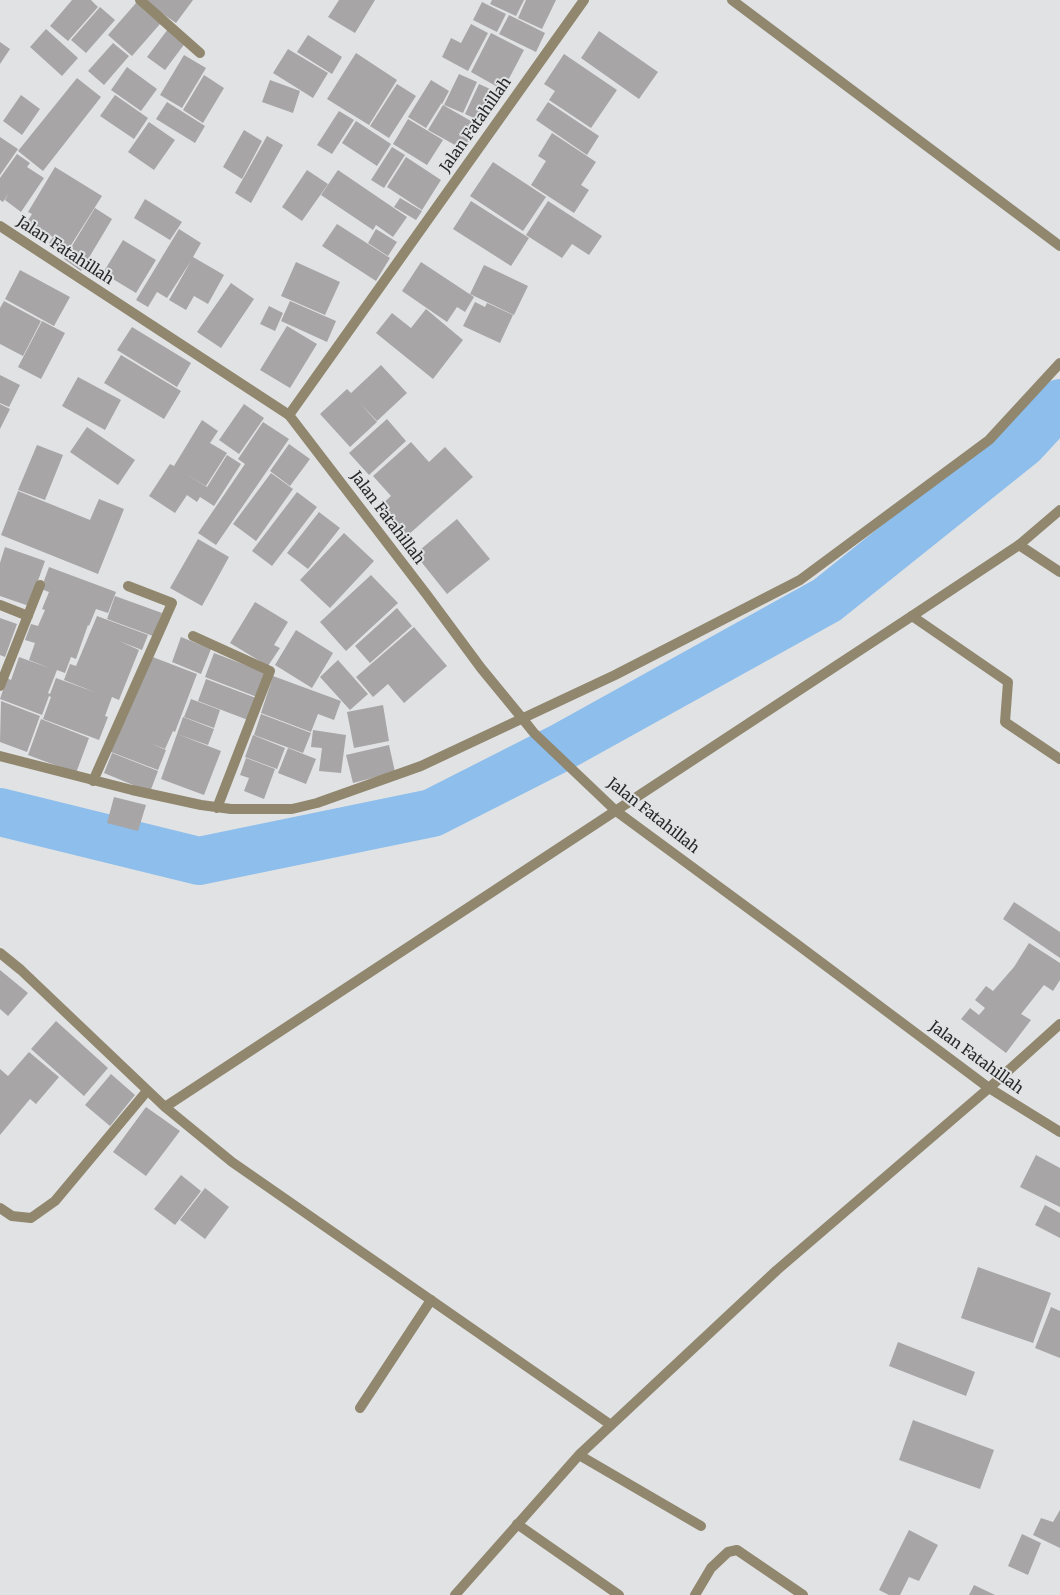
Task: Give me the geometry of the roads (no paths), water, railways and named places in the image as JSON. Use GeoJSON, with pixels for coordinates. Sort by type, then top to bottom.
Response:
{"type":"FeatureCollection","features":[{"type":"Feature","properties":{"kind":"street"},"geometry":{"type":"LineString","coordinates":[[140,0],[200,53]]}},
{"type":"Feature","properties":{"kind":"street","name":"Jalan Fatahillah"},"geometry":{"type":"LineString","coordinates":[[289,415],[584,0]]}},
{"type":"Feature","properties":{"kind":"street"},"geometry":{"type":"LineString","coordinates":[[732,0],[1060,246]]}},
{"type":"Feature","properties":{"kind":"street","name":"Jalan Fatahillah"},"geometry":{"type":"LineString","coordinates":[[0,226],[289,415],[428,595],[481,668],[534,733],[616,811],[988,1088],[1060,1132]]}},
{"type":"Feature","properties":{"kind":"street"},"geometry":{"type":"LineString","coordinates":[[0,756],[93,781],[231,810],[292,809],[317,803],[421,766],[615,675],[800,580],[988,440],[1060,363]]}},
{"type":"Feature","properties":{"kind":"street"},"geometry":{"type":"LineString","coordinates":[[164,1108],[1019,545],[1060,510]]}},
{"type":"Feature","properties":{"kind":"street"},"geometry":{"type":"LineString","coordinates":[[1019,545],[1060,572]]}},
{"type":"Feature","properties":{"kind":"street"},"geometry":{"type":"LineString","coordinates":[[0,686],[40,585]]}},
{"type":"Feature","properties":{"kind":"street"},"geometry":{"type":"LineString","coordinates":[[93,781],[172,603],[128,586]]}},
{"type":"Feature","properties":{"kind":"street"},"geometry":{"type":"LineString","coordinates":[[0,605],[28,616]]}},
{"type":"Feature","properties":{"kind":"street"},"geometry":{"type":"LineString","coordinates":[[912,616],[1008,682],[1004,722],[1060,759]]}},
{"type":"Feature","properties":{"kind":"street"},"geometry":{"type":"LineString","coordinates":[[194,636],[270,671],[217,808]]}},
{"type":"Feature","properties":{"kind":"street"},"geometry":{"type":"LineString","coordinates":[[0,953],[21,970],[164,1108],[232,1162],[611,1425]]}},
{"type":"Feature","properties":{"kind":"street"},"geometry":{"type":"LineString","coordinates":[[455,1595],[579,1455],[778,1270],[1060,1024]]}},
{"type":"Feature","properties":{"kind":"street"},"geometry":{"type":"LineString","coordinates":[[0,1208],[12,1216],[31,1218],[56,1201],[147,1090]]}},
{"type":"Feature","properties":{"kind":"street"},"geometry":{"type":"LineString","coordinates":[[360,1408],[431,1300]]}},
{"type":"Feature","properties":{"kind":"street"},"geometry":{"type":"LineString","coordinates":[[579,1455],[701,1526]]}},
{"type":"Feature","properties":{"kind":"street"},"geometry":{"type":"LineString","coordinates":[[518,1524],[619,1595]]}},
{"type":"Feature","properties":{"kind":"street"},"geometry":{"type":"LineString","coordinates":[[695,1595],[711,1568],[728,1552],[737,1550],[803,1595]]}},
{"type":"Feature","properties":{"kind":"waterway"},"geometry":{"type":"LineString","coordinates":[[0,812],[199,861],[432,813],[560,748],[827,600],[1023,443],[1060,403]]}}]}
